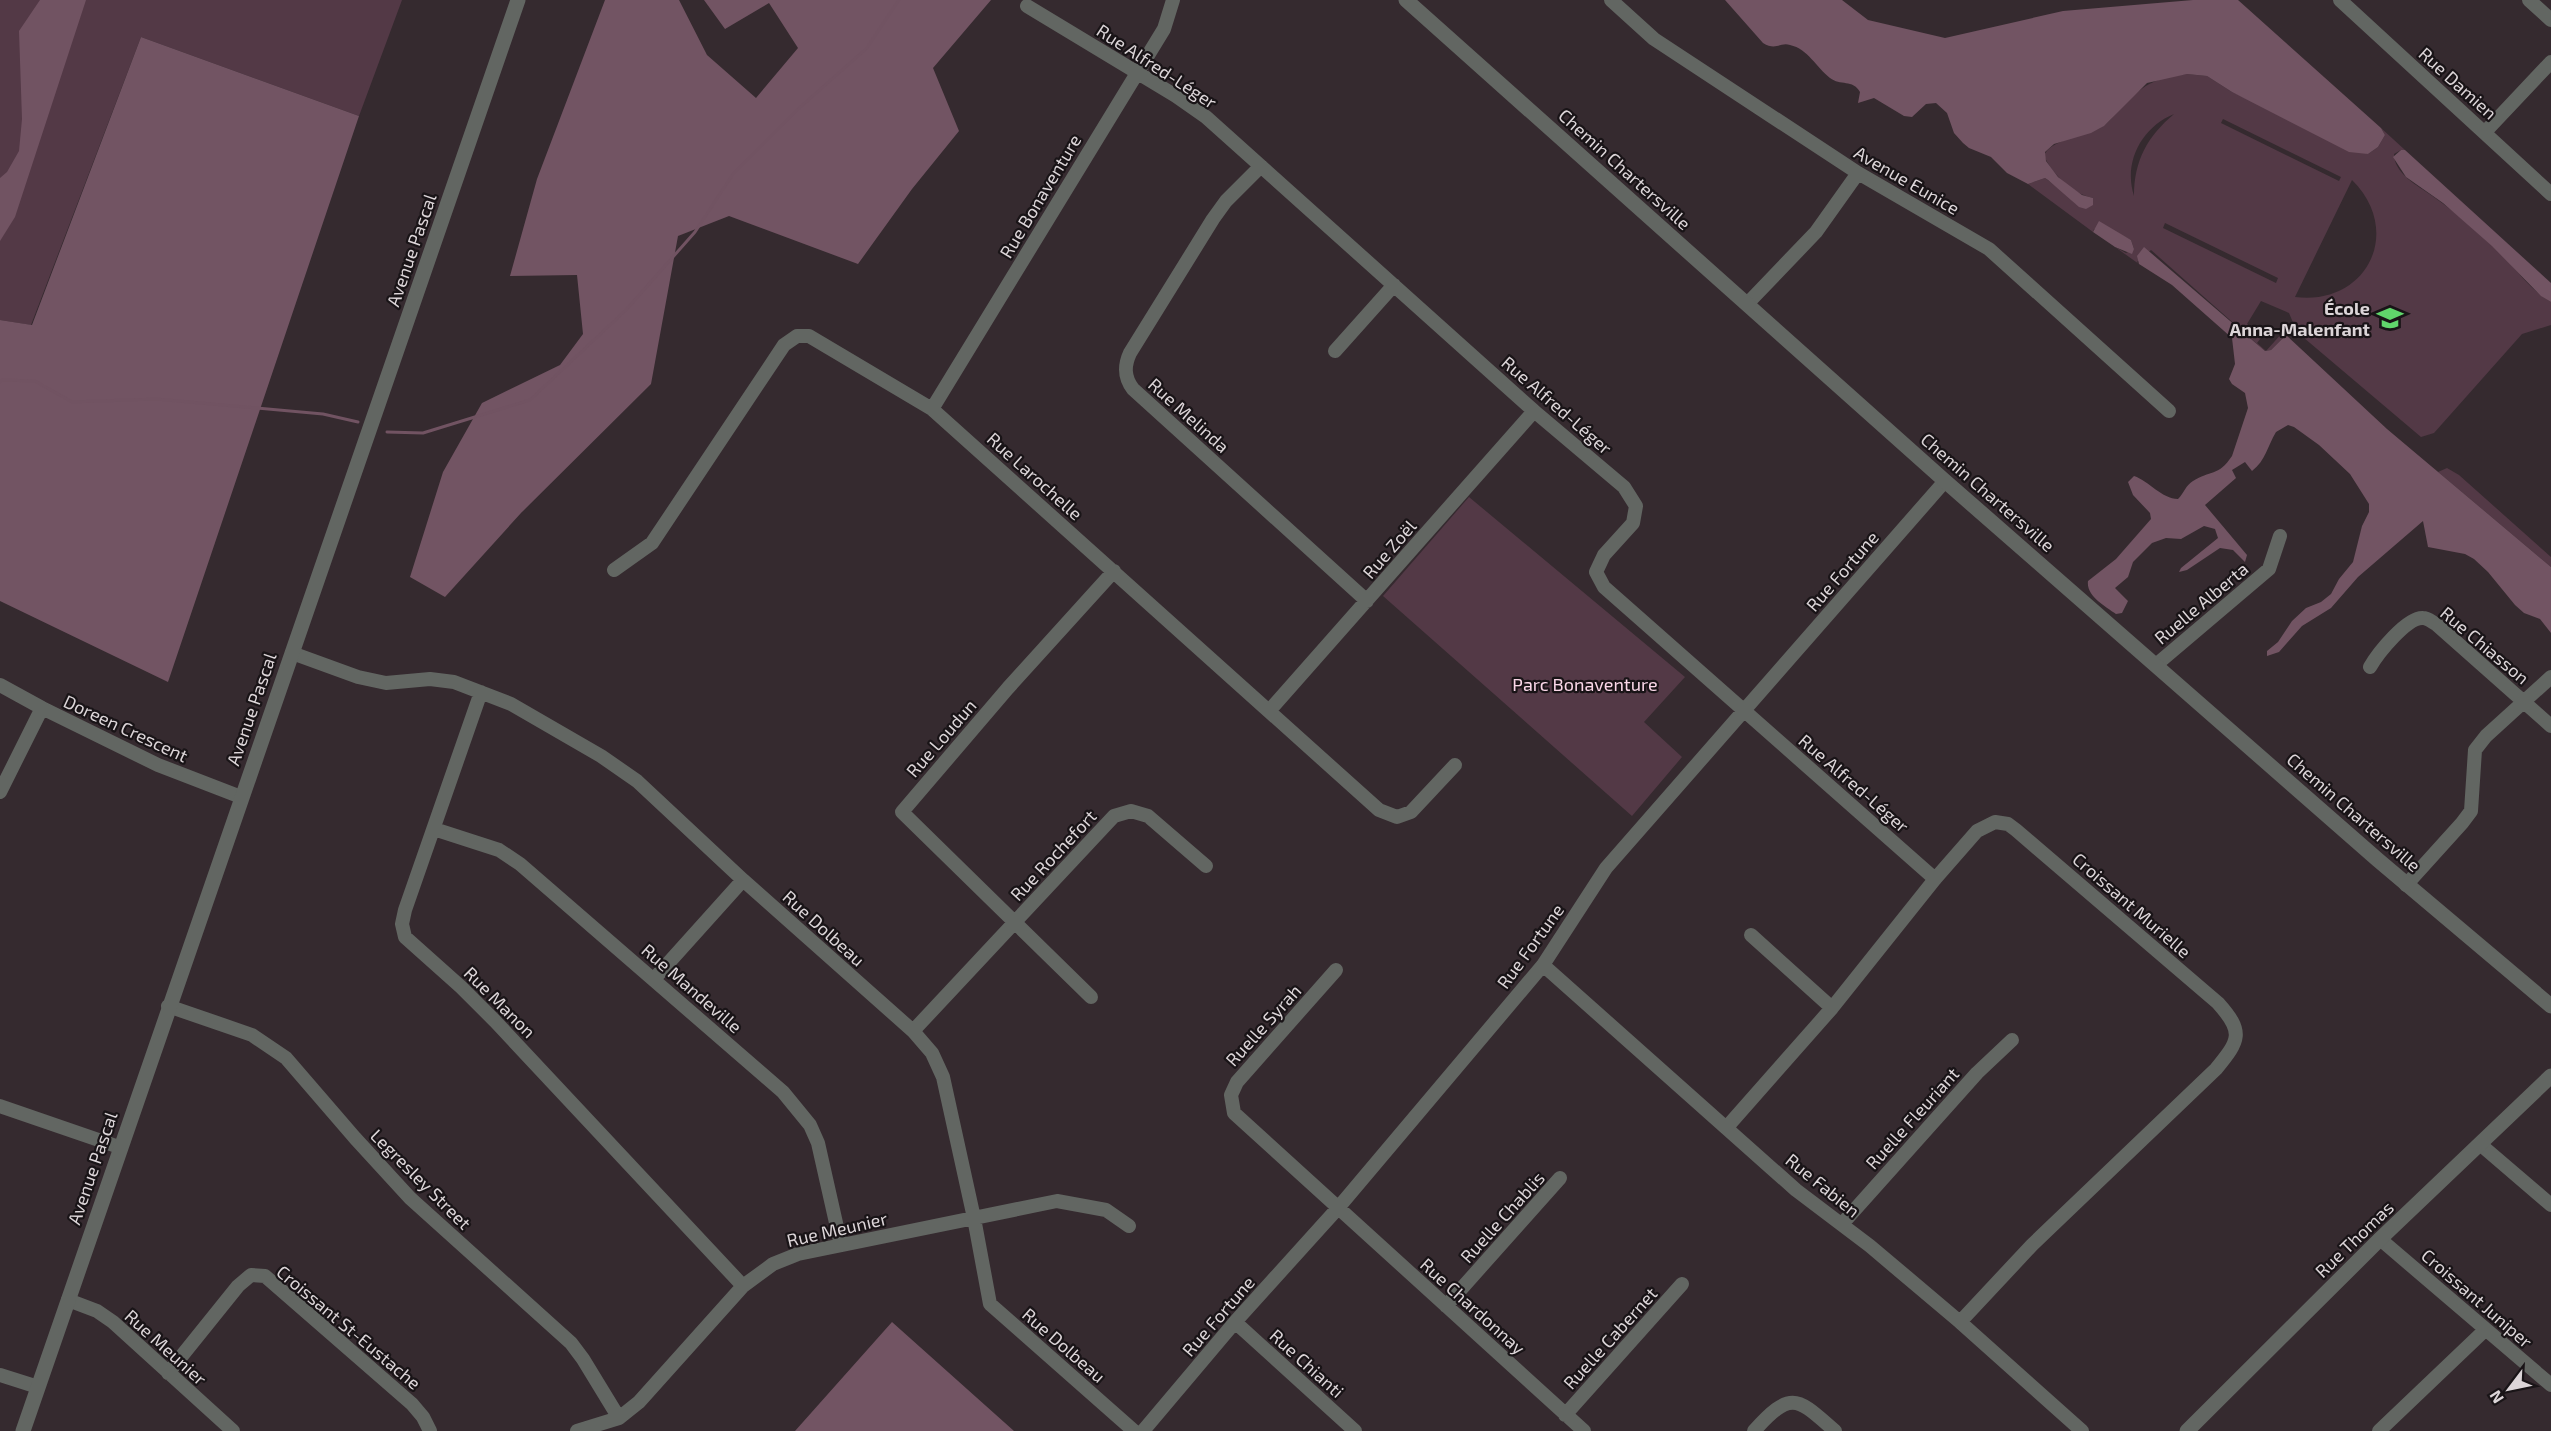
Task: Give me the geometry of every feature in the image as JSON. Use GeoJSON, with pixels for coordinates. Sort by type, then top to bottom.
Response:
{"type":"FeatureCollection","features":[{"type":"Feature","properties":{"kind":"street","name":"Avenue Pascal"},"geometry":{"type":"LineString","coordinates":[[22,1431],[518,0]]}},
{"type":"Feature","properties":{"kind":"street","name":"Rue Bonaventure"},"geometry":{"type":"LineString","coordinates":[[932,409],[1164,29],[1173,0]]}},
{"type":"Feature","properties":{"kind":"street","name":"Chemin Chartersville"},"geometry":{"type":"LineString","coordinates":[[1406,0],[1945,481],[2157,664],[2406,885],[2551,1006]]}},
{"type":"Feature","properties":{"kind":"street","name":"Avenue Eunice"},"geometry":{"type":"LineString","coordinates":[[1611,0],[1654,39],[1858,173],[1989,249],[2169,411]]}},
{"type":"Feature","properties":{"kind":"street","name":"Rue Damien"},"geometry":{"type":"LineString","coordinates":[[2340,0],[2551,194]]}},
{"type":"Feature","properties":{"kind":"street"},"geometry":{"type":"LineString","coordinates":[[2529,0],[2551,20]]}},
{"type":"Feature","properties":{"kind":"street","name":"Rue Alfred-Léger"},"geometry":{"type":"LineString","coordinates":[[1027,6],[1193,107],[1534,411],[1624,487],[1636,506],[1633,523],[1604,555],[1596,573],[1604,587],[1935,879]]}},
{"type":"Feature","properties":{"kind":"street"},"geometry":{"type":"LineString","coordinates":[[2485,132],[2551,62]]}},
{"type":"Feature","properties":{"kind":"street","name":"Rue Melinda"},"geometry":{"type":"LineString","coordinates":[[1261,166],[1226,201],[1213,219],[1130,353],[1125,367],[1126,375],[1133,389],[1367,601]]}},
{"type":"Feature","properties":{"kind":"street"},"geometry":{"type":"LineString","coordinates":[[1747,304],[1816,232],[1858,173]]}},
{"type":"Feature","properties":{"kind":"street"},"geometry":{"type":"LineString","coordinates":[[1335,351],[1394,285]]}},
{"type":"Feature","properties":{"kind":"street","name":"Rue Larochelle"},"geometry":{"type":"LineString","coordinates":[[614,570],[652,543],[784,345],[797,336],[803,335],[813,338],[932,409],[1379,810],[1397,817],[1411,812],[1455,765]]}},
{"type":"Feature","properties":{"kind":"street","name":"Rue Zoël"},"geometry":{"type":"LineString","coordinates":[[1269,711],[1534,411]]}},
{"type":"Feature","properties":{"kind":"street","name":"Rue Fortune"},"geometry":{"type":"LineString","coordinates":[[1143,1431],[1235,1322],[1338,1208],[1543,965],[1606,868],[1945,481]]}},
{"type":"Feature","properties":{"kind":"street","name":"Ruelle Alberta"},"geometry":{"type":"LineString","coordinates":[[2157,664],[2269,569],[2280,536]]}},
{"type":"Feature","properties":{"kind":"street","name":"Rue Loudun"},"geometry":{"type":"LineString","coordinates":[[1015,922],[902,812],[1008,688],[1114,571]]}},
{"type":"Feature","properties":{"kind":"street","name":"Rue Chiasson"},"geometry":{"type":"LineString","coordinates":[[2370,667],[2379,651],[2415,619],[2426,618],[2551,726]]}},
{"type":"Feature","properties":{"kind":"street","name":"Rue Dolbeau"},"geometry":{"type":"LineString","coordinates":[[292,653],[358,677],[386,683],[430,679],[454,682],[511,704],[619,768],[637,781],[743,880],[913,1031],[932,1053],[943,1077],[990,1304],[1134,1431]]}},
{"type":"Feature","properties":{"kind":"street"},"geometry":{"type":"LineString","coordinates":[[2406,885],[2470,811],[2475,750],[2486,736],[2551,677]]}},
{"type":"Feature","properties":{"kind":"street","name":"Doreen Crescent"},"geometry":{"type":"LineString","coordinates":[[0,685],[158,765],[241,797]]}},
{"type":"Feature","properties":{"kind":"street","name":"Rue Manon"},"geometry":{"type":"LineString","coordinates":[[482,692],[405,910],[402,924],[405,937],[495,1021],[743,1286]]}},
{"type":"Feature","properties":{"kind":"street"},"geometry":{"type":"LineString","coordinates":[[0,792],[42,708]]}},
{"type":"Feature","properties":{"kind":"street","name":"Rue Rochefort"},"geometry":{"type":"LineString","coordinates":[[913,1031],[1107,822],[1122,812],[1131,811],[1148,816],[1206,866]]}},
{"type":"Feature","properties":{"kind":"street","name":"Croissant Murielle"},"geometry":{"type":"LineString","coordinates":[[1727,1127],[1832,1008],[1935,879],[1977,831],[1995,822],[2008,824],[2218,1003],[2233,1019],[2238,1034],[2232,1049],[2216,1069],[2032,1245],[1960,1322]]}},
{"type":"Feature","properties":{"kind":"street","name":"Rue Mandeville"},"geometry":{"type":"LineString","coordinates":[[434,829],[499,850],[520,864],[783,1092],[810,1125],[818,1143],[841,1245]]}},
{"type":"Feature","properties":{"kind":"street"},"geometry":{"type":"LineString","coordinates":[[654,979],[743,880]]}},
{"type":"Feature","properties":{"kind":"street","name":"Rue Rochefort"},"geometry":{"type":"LineString","coordinates":[[1015,922],[1091,997]]}},
{"type":"Feature","properties":{"kind":"street"},"geometry":{"type":"LineString","coordinates":[[1750,935],[1832,1008]]}},
{"type":"Feature","properties":{"kind":"street","name":"Rue Fabien"},"geometry":{"type":"LineString","coordinates":[[1543,965],[1796,1190],[1842,1224],[1960,1322],[2082,1431]]}},
{"type":"Feature","properties":{"kind":"street","name":"Ruelle Syrah"},"geometry":{"type":"LineString","coordinates":[[1336,970],[1237,1082],[1230,1100],[1238,1118],[1338,1208]]}},
{"type":"Feature","properties":{"kind":"street","name":"Legresley Street"},"geometry":{"type":"LineString","coordinates":[[168,1006],[252,1035],[286,1058],[410,1198],[571,1343],[619,1418]]}},
{"type":"Feature","properties":{"kind":"street","name":"Ruelle Fleuriant"},"geometry":{"type":"LineString","coordinates":[[1842,1224],[1977,1073],[2012,1040]]}},
{"type":"Feature","properties":{"kind":"street","name":"Rue Thomas"},"geometry":{"type":"LineString","coordinates":[[2187,1431],[2380,1239],[2551,1076]]}},
{"type":"Feature","properties":{"kind":"street"},"geometry":{"type":"LineString","coordinates":[[0,1106],[119,1147]]}},
{"type":"Feature","properties":{"kind":"street"},"geometry":{"type":"LineString","coordinates":[[2481,1145],[2551,1205]]}},
{"type":"Feature","properties":{"kind":"street","name":"Ruelle Chablis"},"geometry":{"type":"LineString","coordinates":[[1446,1306],[1560,1178]]}},
{"type":"Feature","properties":{"kind":"street","name":"Rue Meunier"},"geometry":{"type":"LineString","coordinates":[[577,1431],[619,1418],[639,1402],[743,1286],[781,1260],[798,1254],[1057,1201],[1106,1210],[1129,1226]]}},
{"type":"Feature","properties":{"kind":"street","name":"Rue Chardonnay"},"geometry":{"type":"LineString","coordinates":[[1338,1208],[1584,1431]]}},
{"type":"Feature","properties":{"kind":"street","name":"Croissant Juniper"},"geometry":{"type":"LineString","coordinates":[[2380,1239],[2551,1385]]}},
{"type":"Feature","properties":{"kind":"street","name":"Croissant St-Eustache"},"geometry":{"type":"LineString","coordinates":[[168,1373],[238,1286],[251,1275],[265,1276],[412,1404],[423,1417],[430,1431]]}},
{"type":"Feature","properties":{"kind":"street","name":"Ruelle Cabernet"},"geometry":{"type":"LineString","coordinates":[[1565,1415],[1682,1284]]}},
{"type":"Feature","properties":{"kind":"street","name":"Rue Meunier"},"geometry":{"type":"LineString","coordinates":[[68,1300],[97,1311],[113,1322],[233,1431]]}},
{"type":"Feature","properties":{"kind":"street","name":"Rue Chianti"},"geometry":{"type":"LineString","coordinates":[[1235,1322],[1356,1431]]}},
{"type":"Feature","properties":{"kind":"street"},"geometry":{"type":"LineString","coordinates":[[2379,1431],[2485,1330]]}},
{"type":"Feature","properties":{"kind":"street"},"geometry":{"type":"LineString","coordinates":[[0,1375],[38,1387]]}},
{"type":"Feature","properties":{"kind":"street"},"geometry":{"type":"LineString","coordinates":[[1754,1431],[1770,1413],[1788,1403],[1803,1404],[1835,1431]]}},
{"type":"Feature","properties":{"kind":"green space"},"geometry":{"type":"Polygon","coordinates":[[[0,0],[402,0],[359,116],[141,37],[31,325],[0,320],[0,0]]]}},
{"type":"Feature","properties":{"kind":"green space","name":"École Anna-Malenfant"},"geometry":{"type":"Polygon","coordinates":[[[2187,74],[2207,76],[2232,92],[2368,154],[2378,147],[2385,135],[2381,128],[2405,150],[2394,154],[2397,165],[2404,174],[2475,230],[2532,287],[2551,302],[2551,325],[2522,334],[2434,433],[2421,437],[2297,332],[2289,313],[2261,301],[2247,324],[2264,334],[2257,343],[2265,351],[2151,250],[2137,262],[2139,264],[2115,247],[2126,253],[2134,249],[2131,240],[2115,232],[2094,229],[2093,232],[2028,184],[2045,178],[2076,204],[2093,205],[2093,198],[2064,183],[2044,156],[2047,151],[2060,142],[2100,128],[2149,84],[2187,74]],[[2174,114],[2163,120],[2144,137],[2133,159],[2131,183],[2134,196],[2137,171],[2144,150],[2157,131],[2174,114]],[[2223,119],[2221,123],[2339,181],[2341,177],[2223,119]],[[2352,180],[2295,297],[2320,297],[2342,290],[2358,277],[2370,261],[2376,242],[2375,221],[2367,200],[2352,180]],[[2165,223],[2163,228],[2276,283],[2278,278],[2165,223]]]}},
{"type":"Feature","properties":{"kind":"green space"},"geometry":{"type":"Polygon","coordinates":[[[2283,332],[2286,335],[2271,350],[2266,351],[2283,332]]]}},
{"type":"Feature","properties":{"kind":"green space"},"geometry":{"type":"Polygon","coordinates":[[[2447,468],[2459,475],[2551,557],[2551,567],[2438,472],[2447,468]]]}},
{"type":"Feature","properties":{"kind":"green space","name":"Parc Bonaventure"},"geometry":{"type":"Polygon","coordinates":[[[1469,497],[1685,677],[1644,722],[1682,757],[1632,816],[1383,596],[1469,497]]]}},
{"type":"Feature","properties":{"kind":"shaded area"},"geometry":{"type":"Polygon","coordinates":[[[40,0],[86,0],[15,217],[0,241],[0,178],[7,172],[19,151],[22,119],[19,31],[40,0]]]}},
{"type":"Feature","properties":{"kind":"shaded area"},"geometry":{"type":"Polygon","coordinates":[[[605,0],[679,0],[707,55],[756,98],[798,48],[769,3],[725,29],[704,0],[991,0],[933,68],[959,131],[912,189],[858,264],[729,216],[678,236],[651,384],[521,513],[445,597],[410,577],[443,472],[482,403],[560,365],[583,334],[577,275],[510,276],[537,179],[605,0]]]}},
{"type":"Feature","properties":{"kind":"shaded area"},"geometry":{"type":"Polygon","coordinates":[[[1725,0],[1842,0],[1868,20],[1945,38],[2063,11],[2193,0],[2238,0],[2381,128],[2385,135],[2378,147],[2368,154],[2349,152],[2232,92],[2207,76],[2187,74],[2147,83],[2104,126],[2091,133],[2054,144],[2045,152],[2046,161],[2058,177],[2082,195],[2093,198],[2093,205],[2086,209],[2079,207],[2045,178],[2028,184],[2007,173],[1991,157],[1969,148],[1954,133],[1947,113],[1936,103],[1926,104],[1912,117],[1904,116],[1874,98],[1858,103],[1860,92],[1854,85],[1830,78],[1807,54],[1796,47],[1787,44],[1771,46],[1763,43],[1725,0]]]}},
{"type":"Feature","properties":{"kind":"shaded area"},"geometry":{"type":"Polygon","coordinates":[[[141,37],[359,116],[168,682],[0,601],[0,320],[32,325],[141,37]]]}},
{"type":"Feature","properties":{"kind":"shaded area"},"geometry":{"type":"Polygon","coordinates":[[[2401,150],[2405,150],[2551,283],[2551,302],[2541,296],[2492,246],[2443,203],[2406,177],[2393,157],[2401,150]]]}},
{"type":"Feature","properties":{"kind":"shaded area"},"geometry":{"type":"Polygon","coordinates":[[[2099,221],[2131,240],[2134,249],[2132,254],[2115,247],[2093,232],[2099,221]]]}},
{"type":"Feature","properties":{"kind":"shaded area"},"geometry":{"type":"Polygon","coordinates":[[[2144,247],[2265,351],[2271,350],[2286,335],[2387,429],[2551,567],[2551,633],[2540,619],[2524,613],[2515,605],[2488,572],[2474,559],[2465,554],[2428,547],[2423,521],[2358,577],[2331,608],[2302,626],[2279,652],[2267,656],[2267,651],[2278,642],[2292,621],[2306,608],[2321,602],[2331,594],[2339,579],[2353,562],[2362,526],[2369,512],[2369,504],[2350,474],[2319,445],[2288,425],[2276,432],[2257,467],[2252,471],[2245,462],[2232,470],[2236,478],[2205,505],[2247,555],[2245,562],[2233,550],[2220,548],[2187,570],[2179,572],[2218,538],[2215,529],[2204,526],[2181,539],[2166,538],[2152,543],[2133,562],[2128,577],[2115,588],[2128,601],[2122,613],[2116,614],[2097,600],[2090,591],[2088,581],[2116,559],[2151,519],[2150,513],[2133,495],[2128,482],[2134,476],[2166,496],[2178,499],[2191,483],[2227,463],[2232,456],[2248,408],[2245,393],[2229,379],[2235,364],[2232,338],[2172,285],[2139,264],[2137,256],[2144,247]]]}},
{"type":"Feature","properties":{"kind":"shaded area"},"geometry":{"type":"Polygon","coordinates":[[[892,1322],[1014,1431],[795,1431],[892,1322]]]}},
{"type":"Feature","properties":{"kind":"waterway"},"geometry":{"type":"LineString","coordinates":[[387,432],[423,433],[530,400],[626,310],[695,232],[733,174],[797,110],[867,48],[899,0]]}},
{"type":"Feature","properties":{"kind":"waterway"},"geometry":{"type":"LineString","coordinates":[[0,382],[2,380],[35,381],[72,402],[156,399],[323,414],[358,422]]}},
{"type":"Feature","properties":{"kind":"place","name":"École Anna-Malenfant"},"geometry":{"type":"Point","coordinates":[2390,318]}}]}
